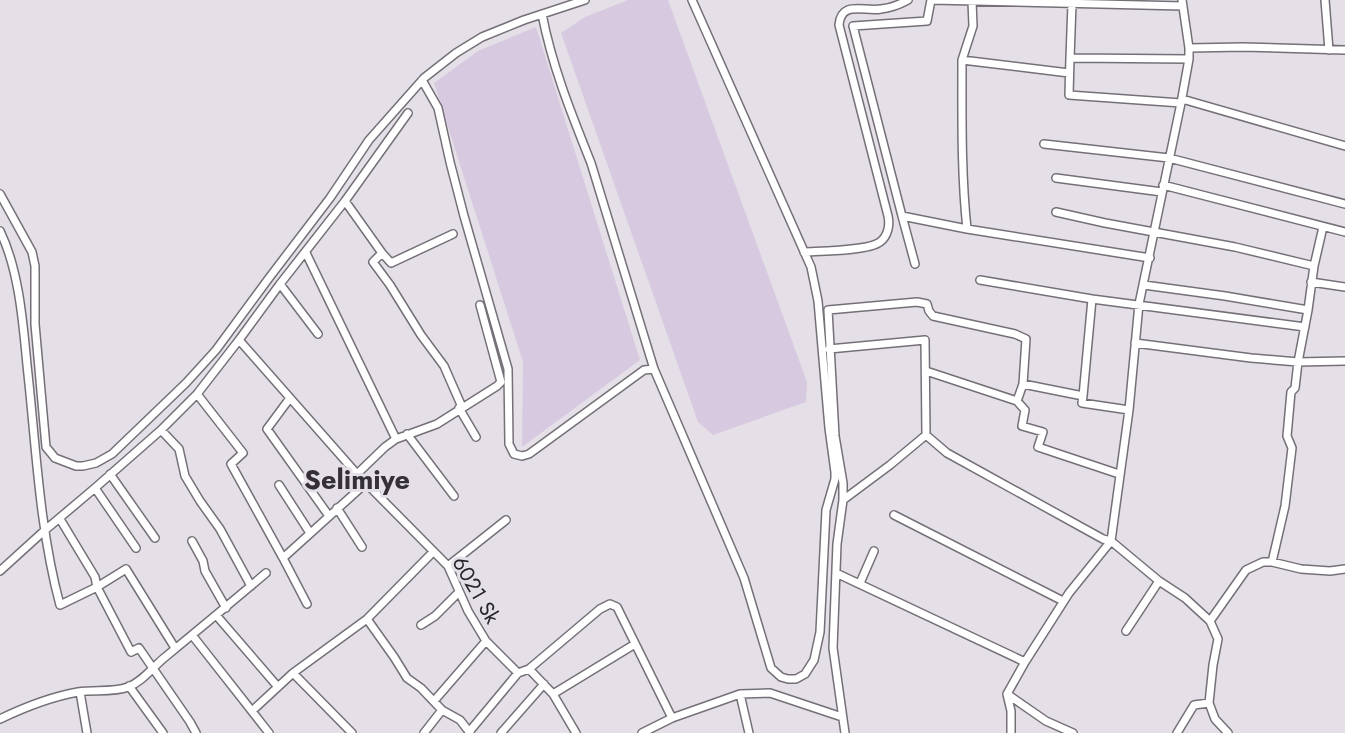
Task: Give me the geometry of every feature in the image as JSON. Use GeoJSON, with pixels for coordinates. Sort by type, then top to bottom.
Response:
{"type":"FeatureCollection","features":[{"type":"Feature","properties":{"kind":"street"},"geometry":{"type":"LineString","coordinates":[[0,194],[32,252],[35,266],[35,324],[46,447],[55,458],[62,462],[76,466],[90,465],[112,454],[186,383],[216,350],[330,198],[369,140],[422,80],[456,53],[482,37],[585,0]]}},
{"type":"Feature","properties":{"kind":"street"},"geometry":{"type":"LineString","coordinates":[[542,14],[557,73],[591,163],[654,369],[744,578],[771,668],[781,677],[796,679],[811,667],[820,632],[826,510],[835,472],[818,301],[813,275],[804,252],[692,0]]}},
{"type":"Feature","properties":{"kind":"street"},"geometry":{"type":"LineString","coordinates":[[804,252],[874,245],[882,241],[887,232],[888,216],[839,25],[842,15],[847,10],[880,9],[908,0]]}},
{"type":"Feature","properties":{"kind":"street"},"geometry":{"type":"LineString","coordinates":[[915,264],[853,26],[927,21],[932,0],[1072,4],[1182,3],[1189,59],[1139,304],[1129,410],[1111,541],[1063,601],[1007,694],[1011,711],[1011,733]]}},
{"type":"Feature","properties":{"kind":"street"},"geometry":{"type":"LineString","coordinates":[[1325,0],[1329,50]]}},
{"type":"Feature","properties":{"kind":"street"},"geometry":{"type":"LineString","coordinates":[[968,229],[962,127],[962,60],[973,26],[972,1]]}},
{"type":"Feature","properties":{"kind":"street"},"geometry":{"type":"LineString","coordinates":[[1072,4],[1069,95],[1182,101],[1345,146]]}},
{"type":"Feature","properties":{"kind":"street"},"geometry":{"type":"LineString","coordinates":[[1189,48],[1345,50]]}},
{"type":"Feature","properties":{"kind":"street"},"geometry":{"type":"LineString","coordinates":[[1070,58],[1189,59]]}},
{"type":"Feature","properties":{"kind":"street"},"geometry":{"type":"LineString","coordinates":[[962,60],[1069,72]]}},
{"type":"Feature","properties":{"kind":"street"},"geometry":{"type":"LineString","coordinates":[[422,80],[438,108],[455,181],[508,369],[508,434],[509,444],[514,454],[522,456],[529,454],[644,370],[654,369]]}},
{"type":"Feature","properties":{"kind":"street"},"geometry":{"type":"LineString","coordinates":[[0,571],[161,430],[197,394],[306,253],[408,113]]}},
{"type":"Feature","properties":{"kind":"street"},"geometry":{"type":"LineString","coordinates":[[1044,144],[1169,158],[1344,202]]}},
{"type":"Feature","properties":{"kind":"street"},"geometry":{"type":"LineString","coordinates":[[1056,178],[1163,188],[1345,232]]}},
{"type":"Feature","properties":{"kind":"street"},"geometry":{"type":"LineString","coordinates":[[345,201],[391,263],[453,234]]}},
{"type":"Feature","properties":{"kind":"street"},"geometry":{"type":"LineString","coordinates":[[1056,212],[1235,247],[1314,266]]}},
{"type":"Feature","properties":{"kind":"street"},"geometry":{"type":"LineString","coordinates":[[902,216],[1150,258]]}},
{"type":"Feature","properties":{"kind":"street"},"geometry":{"type":"LineString","coordinates":[[1272,562],[1285,506],[1292,448],[1287,436],[1291,392],[1295,388],[1311,282],[1323,226]]}},
{"type":"Feature","properties":{"kind":"street"},"geometry":{"type":"LineString","coordinates":[[0,231],[7,246],[21,305],[44,531],[60,606],[126,569],[176,648]]}},
{"type":"Feature","properties":{"kind":"street"},"geometry":{"type":"LineString","coordinates":[[0,252],[7,246]]}},
{"type":"Feature","properties":{"kind":"street"},"geometry":{"type":"LineString","coordinates":[[306,253],[396,439]]}},
{"type":"Feature","properties":{"kind":"street"},"geometry":{"type":"LineString","coordinates":[[382,253],[373,262],[444,366],[460,407],[476,437]]}},
{"type":"Feature","properties":{"kind":"street"},"geometry":{"type":"LineString","coordinates":[[981,280],[1092,299],[1305,327]]}},
{"type":"Feature","properties":{"kind":"street"},"geometry":{"type":"LineString","coordinates":[[1311,282],[1345,287]]}},
{"type":"Feature","properties":{"kind":"street"},"geometry":{"type":"LineString","coordinates":[[280,284],[318,334]]}},
{"type":"Feature","properties":{"kind":"street"},"geometry":{"type":"LineString","coordinates":[[1143,285],[1308,310]]}},
{"type":"Feature","properties":{"kind":"street"},"geometry":{"type":"LineString","coordinates":[[1092,299],[1082,403],[1129,410]]}},
{"type":"Feature","properties":{"kind":"street"},"geometry":{"type":"LineString","coordinates":[[843,732],[833,648],[839,525],[843,500],[842,474],[835,436],[828,310],[917,302],[927,304],[933,316],[1015,334],[1026,339],[1023,384],[1017,401]]}},
{"type":"Feature","properties":{"kind":"street"},"geometry":{"type":"LineString","coordinates":[[357,474],[396,439],[436,424],[501,382],[480,305]]}},
{"type":"Feature","properties":{"kind":"street","name":"6021 Sk"},"geometry":{"type":"LineString","coordinates":[[239,340],[357,474],[448,566],[468,611],[486,641],[518,673]]}},
{"type":"Feature","properties":{"kind":"street"},"geometry":{"type":"LineString","coordinates":[[829,349],[926,340],[926,435],[947,453],[1102,539],[1111,541],[1185,598],[1210,621],[1218,639],[1209,703],[1215,719],[1228,733]]}},
{"type":"Feature","properties":{"kind":"street"},"geometry":{"type":"LineString","coordinates":[[1135,343],[1251,358],[1298,362],[1345,361]]}},
{"type":"Feature","properties":{"kind":"street"},"geometry":{"type":"LineString","coordinates":[[926,370],[1017,401],[1025,410],[1022,426],[1043,432],[1038,447],[1119,474]]}},
{"type":"Feature","properties":{"kind":"street"},"geometry":{"type":"LineString","coordinates":[[1023,384],[1083,396]]}},
{"type":"Feature","properties":{"kind":"street"},"geometry":{"type":"LineString","coordinates":[[197,394],[243,453],[231,465],[284,558],[307,604]]}},
{"type":"Feature","properties":{"kind":"street"},"geometry":{"type":"LineString","coordinates":[[290,398],[267,429],[328,516]]}},
{"type":"Feature","properties":{"kind":"street"},"geometry":{"type":"LineString","coordinates":[[161,430],[179,449],[185,476],[220,529],[251,586]]}},
{"type":"Feature","properties":{"kind":"street"},"geometry":{"type":"LineString","coordinates":[[407,434],[454,495]]}},
{"type":"Feature","properties":{"kind":"street"},"geometry":{"type":"LineString","coordinates":[[843,500],[926,435]]}},
{"type":"Feature","properties":{"kind":"street"},"geometry":{"type":"LineString","coordinates":[[110,474],[155,538]]}},
{"type":"Feature","properties":{"kind":"street"},"geometry":{"type":"LineString","coordinates":[[284,558],[366,483]]}},
{"type":"Feature","properties":{"kind":"street"},"geometry":{"type":"LineString","coordinates":[[279,485],[310,533]]}},
{"type":"Feature","properties":{"kind":"street"},"geometry":{"type":"LineString","coordinates":[[95,488],[136,548]]}},
{"type":"Feature","properties":{"kind":"street"},"geometry":{"type":"LineString","coordinates":[[338,508],[362,547]]}},
{"type":"Feature","properties":{"kind":"street"},"geometry":{"type":"LineString","coordinates":[[894,515],[1063,601]]}},
{"type":"Feature","properties":{"kind":"street"},"geometry":{"type":"LineString","coordinates":[[60,519],[95,577],[97,587],[131,652],[140,648],[196,733]]}},
{"type":"Feature","properties":{"kind":"street"},"geometry":{"type":"LineString","coordinates":[[448,566],[506,519]]}},
{"type":"Feature","properties":{"kind":"street"},"geometry":{"type":"LineString","coordinates":[[192,542],[226,608]]}},
{"type":"Feature","properties":{"kind":"street"},"geometry":{"type":"LineString","coordinates":[[861,583],[874,551]]}},
{"type":"Feature","properties":{"kind":"street"},"geometry":{"type":"LineString","coordinates":[[253,710],[293,673],[367,619],[433,552]]}},
{"type":"Feature","properties":{"kind":"street"},"geometry":{"type":"LineString","coordinates":[[1210,621],[1246,570],[1263,562],[1301,569],[1330,571],[1345,569]]}},
{"type":"Feature","properties":{"kind":"street"},"geometry":{"type":"LineString","coordinates":[[0,718],[53,698],[129,686],[140,680],[266,573]]}},
{"type":"Feature","properties":{"kind":"street"},"geometry":{"type":"LineString","coordinates":[[836,573],[1025,662]]}},
{"type":"Feature","properties":{"kind":"street"},"geometry":{"type":"LineString","coordinates":[[1126,631],[1159,580]]}},
{"type":"Feature","properties":{"kind":"street"},"geometry":{"type":"LineString","coordinates":[[421,625],[435,616],[459,592]]}},
{"type":"Feature","properties":{"kind":"street"},"geometry":{"type":"LineString","coordinates":[[367,619],[407,678],[421,688],[442,710],[460,720],[470,732],[518,673],[529,669],[600,609],[610,604],[617,607],[672,718]]}},
{"type":"Feature","properties":{"kind":"street"},"geometry":{"type":"LineString","coordinates":[[216,615],[278,687]]}},
{"type":"Feature","properties":{"kind":"street"},"geometry":{"type":"LineString","coordinates":[[192,634],[269,733]]}},
{"type":"Feature","properties":{"kind":"street"},"geometry":{"type":"LineString","coordinates":[[434,701],[486,641]]}},
{"type":"Feature","properties":{"kind":"street"},"geometry":{"type":"LineString","coordinates":[[553,694],[635,644]]}},
{"type":"Feature","properties":{"kind":"street"},"geometry":{"type":"LineString","coordinates":[[529,669],[553,694],[576,733]]}},
{"type":"Feature","properties":{"kind":"street"},"geometry":{"type":"LineString","coordinates":[[293,673],[352,733]]}},
{"type":"Feature","properties":{"kind":"street"},"geometry":{"type":"LineString","coordinates":[[501,733],[544,684]]}},
{"type":"Feature","properties":{"kind":"street"},"geometry":{"type":"LineString","coordinates":[[129,686],[163,733]]}},
{"type":"Feature","properties":{"kind":"street"},"geometry":{"type":"LineString","coordinates":[[80,692],[87,733]]}},
{"type":"Feature","properties":{"kind":"street"},"geometry":{"type":"LineString","coordinates":[[642,733],[672,718],[740,694],[770,693],[842,717]]}},
{"type":"Feature","properties":{"kind":"street"},"geometry":{"type":"LineString","coordinates":[[740,694],[749,733]]}},
{"type":"Feature","properties":{"kind":"street"},"geometry":{"type":"LineString","coordinates":[[1007,694],[1046,721],[1073,733]]}},
{"type":"Feature","properties":{"kind":"street"},"geometry":{"type":"LineString","coordinates":[[1177,733],[1194,705],[1209,703]]}},
{"type":"Feature","properties":{"kind":"street"},"geometry":{"type":"LineString","coordinates":[[424,733],[442,710]]}},
{"type":"Feature","properties":{"kind":"shaded area"},"geometry":{"type":"Polygon","coordinates":[[[628,0],[668,0],[807,382],[806,402],[713,435],[698,422],[561,33],[585,17],[628,0]]]}},
{"type":"Feature","properties":{"kind":"shaded area"},"geometry":{"type":"Polygon","coordinates":[[[536,27],[640,360],[522,447],[523,362],[434,83],[478,51],[536,27]]]}},
{"type":"Feature","properties":{"kind":"district","name":"Selimiye"},"geometry":{"type":"Point","coordinates":[357,480]}}]}
